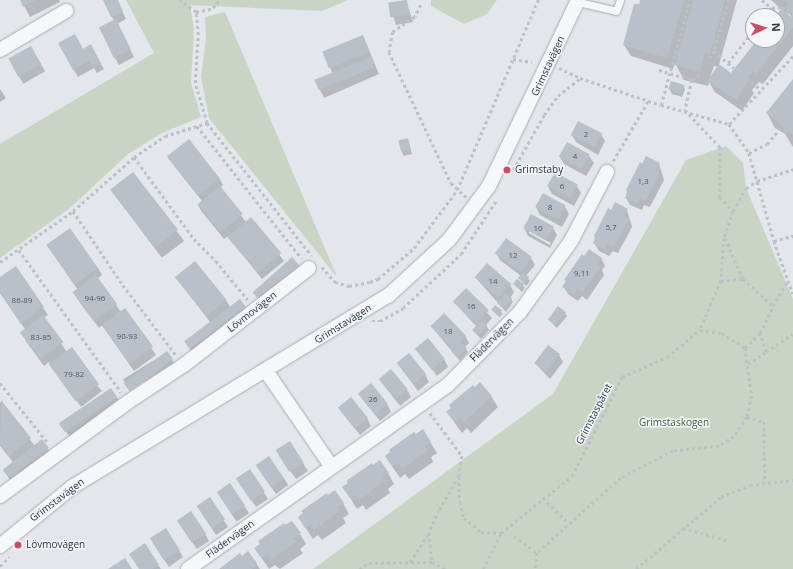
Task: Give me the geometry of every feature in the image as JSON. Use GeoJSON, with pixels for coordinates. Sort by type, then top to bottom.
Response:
{"type":"FeatureCollection","features":[{"type":"Feature","properties":{"kind":"street","name":"Grimstavägen"},"geometry":{"type":"LineString","coordinates":[[0,546],[72,487],[388,296],[449,240],[489,186],[578,1]]}},
{"type":"Feature","properties":{"kind":"street"},"geometry":{"type":"LineString","coordinates":[[0,50],[66,11]]}},
{"type":"Feature","properties":{"kind":"street","name":"Flädervägen"},"geometry":{"type":"LineString","coordinates":[[188,569],[331,466],[448,385],[520,312],[571,241],[607,172]]}},
{"type":"Feature","properties":{"kind":"street","name":"Lövmovägen"},"geometry":{"type":"LineString","coordinates":[[0,496],[128,402],[184,365],[314,263]]}},
{"type":"Feature","properties":{"kind":"street"},"geometry":{"type":"LineString","coordinates":[[266,371],[331,466]]}},
{"type":"Feature","properties":{"kind":"lane"},"geometry":{"type":"LineString","coordinates":[[578,1],[616,11],[620,0]]}},
{"type":"Feature","properties":{"kind":"path"},"geometry":{"type":"LineString","coordinates":[[179,0],[196,12],[213,8],[219,0]]}},
{"type":"Feature","properties":{"kind":"path"},"geometry":{"type":"LineString","coordinates":[[197,126],[314,263],[335,282],[349,286],[378,279],[414,248],[457,190],[538,0]]}},
{"type":"Feature","properties":{"kind":"path"},"geometry":{"type":"LineString","coordinates":[[661,105],[690,0]]}},
{"type":"Feature","properties":{"kind":"path"},"geometry":{"type":"LineString","coordinates":[[709,58],[714,51],[729,0]]}},
{"type":"Feature","properties":{"kind":"path"},"geometry":{"type":"LineString","coordinates":[[762,0],[772,8],[783,8]]}},
{"type":"Feature","properties":{"kind":"path"},"geometry":{"type":"LineString","coordinates":[[421,5],[415,17],[393,32],[389,52],[457,190],[476,204]]}},
{"type":"Feature","properties":{"kind":"path"},"geometry":{"type":"LineString","coordinates":[[196,12],[198,35],[195,83],[207,123],[314,263]]}},
{"type":"Feature","properties":{"kind":"path"},"geometry":{"type":"LineString","coordinates":[[728,63],[745,42]]}},
{"type":"Feature","properties":{"kind":"path"},"geometry":{"type":"LineString","coordinates":[[714,51],[734,68]]}},
{"type":"Feature","properties":{"kind":"path"},"geometry":{"type":"LineString","coordinates":[[728,124],[793,56]]}},
{"type":"Feature","properties":{"kind":"path"},"geometry":{"type":"LineString","coordinates":[[513,59],[532,62]]}},
{"type":"Feature","properties":{"kind":"path"},"geometry":{"type":"LineString","coordinates":[[553,65],[580,78],[648,101],[685,110],[728,124],[748,152],[774,241],[793,294]]}},
{"type":"Feature","properties":{"kind":"path"},"geometry":{"type":"LineString","coordinates":[[659,70],[692,80]]}},
{"type":"Feature","properties":{"kind":"path"},"geometry":{"type":"LineString","coordinates":[[685,110],[692,80],[699,76]]}},
{"type":"Feature","properties":{"kind":"path"},"geometry":{"type":"LineString","coordinates":[[747,78],[761,90]]}},
{"type":"Feature","properties":{"kind":"path"},"geometry":{"type":"LineString","coordinates":[[607,172],[648,101]]}},
{"type":"Feature","properties":{"kind":"path"},"geometry":{"type":"LineString","coordinates":[[685,110],[720,147],[720,197],[734,211]]}},
{"type":"Feature","properties":{"kind":"path"},"geometry":{"type":"LineString","coordinates":[[0,262],[19,250],[73,210],[134,157],[165,136],[207,123]]}},
{"type":"Feature","properties":{"kind":"path"},"geometry":{"type":"LineString","coordinates":[[748,152],[767,144],[783,125]]}},
{"type":"Feature","properties":{"kind":"path"},"geometry":{"type":"LineString","coordinates":[[134,157],[194,239],[216,261],[256,310]]}},
{"type":"Feature","properties":{"kind":"path"},"geometry":{"type":"LineString","coordinates":[[536,569],[537,553],[621,478],[673,451],[719,446],[734,437],[748,418],[752,396],[745,348],[722,333],[700,330],[721,281],[724,238],[734,211],[746,188],[757,181],[793,168]]}},
{"type":"Feature","properties":{"kind":"path"},"geometry":{"type":"LineString","coordinates":[[73,210],[122,285],[184,365]]}},
{"type":"Feature","properties":{"kind":"path"},"geometry":{"type":"LineString","coordinates":[[774,241],[793,236]]}},
{"type":"Feature","properties":{"kind":"path"},"geometry":{"type":"LineString","coordinates":[[724,238],[743,279],[773,306]]}},
{"type":"Feature","properties":{"kind":"path"},"geometry":{"type":"LineString","coordinates":[[19,250],[128,402]]}},
{"type":"Feature","properties":{"kind":"path"},"geometry":{"type":"LineString","coordinates":[[721,281],[743,279]]}},
{"type":"Feature","properties":{"kind":"path"},"geometry":{"type":"LineString","coordinates":[[745,348],[760,333],[788,280]]}},
{"type":"Feature","properties":{"kind":"path","name":"Grimstaspåret"},"geometry":{"type":"LineString","coordinates":[[483,569],[501,533],[572,476],[622,377],[667,357],[700,330]]}},
{"type":"Feature","properties":{"kind":"path"},"geometry":{"type":"LineString","coordinates":[[760,333],[766,352]]}},
{"type":"Feature","properties":{"kind":"path"},"geometry":{"type":"LineString","coordinates":[[748,364],[793,334]]}},
{"type":"Feature","properties":{"kind":"path"},"geometry":{"type":"LineString","coordinates":[[0,383],[57,454]]}},
{"type":"Feature","properties":{"kind":"path"},"geometry":{"type":"LineString","coordinates":[[422,403],[462,456],[459,476],[460,502],[464,518],[481,532],[501,533]]}},
{"type":"Feature","properties":{"kind":"path"},"geometry":{"type":"LineString","coordinates":[[748,418],[764,422],[764,483]]}},
{"type":"Feature","properties":{"kind":"path"},"geometry":{"type":"LineString","coordinates":[[409,563],[429,533],[439,510],[459,476]]}},
{"type":"Feature","properties":{"kind":"path"},"geometry":{"type":"LineString","coordinates":[[636,569],[682,528],[722,497],[750,485],[793,480]]}},
{"type":"Feature","properties":{"kind":"path"},"geometry":{"type":"LineString","coordinates":[[543,498],[569,523]]}},
{"type":"Feature","properties":{"kind":"path"},"geometry":{"type":"LineString","coordinates":[[682,528],[729,541]]}},
{"type":"Feature","properties":{"kind":"path"},"geometry":{"type":"LineString","coordinates":[[429,533],[432,562]]}},
{"type":"Feature","properties":{"kind":"path"},"geometry":{"type":"LineString","coordinates":[[514,536],[537,553]]}},
{"type":"Feature","properties":{"kind":"path"},"geometry":{"type":"LineString","coordinates":[[359,569],[369,563],[432,562],[445,569]]}},
{"type":"Feature","properties":{"kind":"green space"},"geometry":{"type":"Polygon","coordinates":[[[126,0],[348,0],[322,11],[190,5],[194,30],[191,83],[201,117],[162,133],[128,154],[70,208],[0,258],[0,144],[154,53],[126,0]]]}},
{"type":"Feature","properties":{"kind":"green space"},"geometry":{"type":"Polygon","coordinates":[[[431,0],[497,0],[487,14],[464,24],[431,6],[431,0]]]}},
{"type":"Feature","properties":{"kind":"green space"},"geometry":{"type":"Polygon","coordinates":[[[225,12],[337,277],[209,118],[201,77],[206,38],[205,17],[225,12]]]}},
{"type":"Feature","properties":{"kind":"green space","name":"Grimstaskogen"},"geometry":{"type":"Polygon","coordinates":[[[726,146],[743,163],[746,188],[793,299],[793,569],[313,569],[553,394],[686,160],[726,146]]]}},
{"type":"Feature","properties":{"kind":"building"},"geometry":{"type":"Polygon","coordinates":[[[20,0],[36,0],[23,7],[20,0]]]}},
{"type":"Feature","properties":{"kind":"building"},"geometry":{"type":"Polygon","coordinates":[[[103,0],[118,0],[123,12],[111,17],[103,0]]]}},
{"type":"Feature","properties":{"kind":"building"},"geometry":{"type":"Polygon","coordinates":[[[407,0],[409,15],[390,17],[388,3],[407,0]]]}},
{"type":"Feature","properties":{"kind":"building"},"geometry":{"type":"Polygon","coordinates":[[[640,0],[684,0],[667,58],[623,45],[634,4],[639,4],[640,0]]]}},
{"type":"Feature","properties":{"kind":"building"},"geometry":{"type":"Polygon","coordinates":[[[693,0],[725,0],[710,54],[705,52],[700,72],[675,65],[693,0]]]}},
{"type":"Feature","properties":{"kind":"building"},"geometry":{"type":"Polygon","coordinates":[[[785,0],[793,0],[793,14],[785,8],[789,3],[785,0]]]}},
{"type":"Feature","properties":{"kind":"building"},"geometry":{"type":"Polygon","coordinates":[[[785,12],[793,18],[793,27],[785,37],[785,12]]]}},
{"type":"Feature","properties":{"kind":"building"},"geometry":{"type":"Polygon","coordinates":[[[116,19],[131,50],[114,58],[99,27],[116,19]]]}},
{"type":"Feature","properties":{"kind":"building"},"geometry":{"type":"Polygon","coordinates":[[[75,34],[83,49],[91,44],[100,62],[92,66],[89,61],[73,70],[58,43],[75,34]]]}},
{"type":"Feature","properties":{"kind":"building"},"geometry":{"type":"Polygon","coordinates":[[[363,35],[370,52],[329,68],[322,51],[363,35]]]}},
{"type":"Feature","properties":{"kind":"building"},"geometry":{"type":"Polygon","coordinates":[[[31,46],[41,64],[18,77],[8,59],[31,46]]]}},
{"type":"Feature","properties":{"kind":"building"},"geometry":{"type":"Polygon","coordinates":[[[751,48],[776,48],[756,74],[753,71],[746,79],[748,82],[736,100],[707,81],[719,64],[731,73],[751,48]]]}},
{"type":"Feature","properties":{"kind":"building"},"geometry":{"type":"Polygon","coordinates":[[[371,57],[375,67],[319,90],[314,80],[371,57]]]}},
{"type":"Feature","properties":{"kind":"building"},"geometry":{"type":"Polygon","coordinates":[[[793,79],[793,135],[788,131],[785,134],[782,131],[785,127],[766,113],[793,79]]]}},
{"type":"Feature","properties":{"kind":"building"},"geometry":{"type":"Polygon","coordinates":[[[671,81],[684,85],[682,94],[668,90],[671,81]]]}},
{"type":"Feature","properties":{"kind":"building"},"geometry":{"type":"Polygon","coordinates":[[[578,121],[602,133],[595,148],[571,135],[578,121]]]}},
{"type":"Feature","properties":{"kind":"building"},"geometry":{"type":"Polygon","coordinates":[[[408,138],[411,150],[401,152],[398,140],[408,138]]]}},
{"type":"Feature","properties":{"kind":"building"},"geometry":{"type":"Polygon","coordinates":[[[189,139],[220,178],[198,196],[167,156],[189,139]]]}},
{"type":"Feature","properties":{"kind":"building"},"geometry":{"type":"Polygon","coordinates":[[[567,142],[590,155],[581,169],[559,157],[567,142]]]}},
{"type":"Feature","properties":{"kind":"building"},"geometry":{"type":"Polygon","coordinates":[[[646,156],[660,163],[656,170],[660,172],[646,201],[640,198],[637,204],[625,198],[628,192],[626,190],[640,162],[642,164],[646,156]]]}},
{"type":"Feature","properties":{"kind":"building"},"geometry":{"type":"Polygon","coordinates":[[[133,172],[178,230],[155,247],[110,190],[133,172]]]}},
{"type":"Feature","properties":{"kind":"building"},"geometry":{"type":"Polygon","coordinates":[[[555,172],[578,185],[570,199],[547,186],[555,172]]]}},
{"type":"Feature","properties":{"kind":"building"},"geometry":{"type":"Polygon","coordinates":[[[220,186],[243,214],[220,232],[197,204],[220,186]]]}},
{"type":"Feature","properties":{"kind":"building"},"geometry":{"type":"Polygon","coordinates":[[[543,193],[566,206],[558,220],[535,207],[543,193]]]}},
{"type":"Feature","properties":{"kind":"building"},"geometry":{"type":"Polygon","coordinates":[[[615,202],[628,209],[624,216],[629,219],[614,247],[608,244],[605,250],[593,243],[596,237],[594,236],[608,208],[611,210],[615,202]]]}},
{"type":"Feature","properties":{"kind":"building"},"geometry":{"type":"Polygon","coordinates":[[[531,214],[554,227],[546,241],[523,228],[531,214]]]}},
{"type":"Feature","properties":{"kind":"building"},"geometry":{"type":"Polygon","coordinates":[[[251,217],[281,253],[257,273],[227,237],[251,217]]]}},
{"type":"Feature","properties":{"kind":"building"},"geometry":{"type":"Polygon","coordinates":[[[70,228],[98,268],[74,285],[46,245],[70,228]]]}},
{"type":"Feature","properties":{"kind":"building"},"geometry":{"type":"Polygon","coordinates":[[[506,238],[532,257],[521,272],[495,253],[506,238]]]}},
{"type":"Feature","properties":{"kind":"building"},"geometry":{"type":"Polygon","coordinates":[[[589,249],[602,258],[597,264],[601,267],[582,293],[577,289],[574,295],[562,287],[566,281],[564,280],[582,254],[584,256],[589,249]]]}},
{"type":"Feature","properties":{"kind":"building"},"geometry":{"type":"Polygon","coordinates":[[[292,257],[300,266],[261,301],[253,292],[292,257]]]}},
{"type":"Feature","properties":{"kind":"building"},"geometry":{"type":"Polygon","coordinates":[[[195,261],[226,300],[206,316],[175,277],[195,261]]]}},
{"type":"Feature","properties":{"kind":"building"},"geometry":{"type":"Polygon","coordinates":[[[487,263],[511,284],[499,298],[475,277],[487,263]]]}},
{"type":"Feature","properties":{"kind":"building"},"geometry":{"type":"Polygon","coordinates":[[[16,266],[44,307],[21,324],[0,293],[0,277],[16,266]]]}},
{"type":"Feature","properties":{"kind":"building"},"geometry":{"type":"Polygon","coordinates":[[[523,272],[529,277],[524,283],[518,278],[523,272]]]}},
{"type":"Feature","properties":{"kind":"building"},"geometry":{"type":"Polygon","coordinates":[[[96,275],[117,304],[94,321],[73,292],[96,275]]]}},
{"type":"Feature","properties":{"kind":"building"},"geometry":{"type":"Polygon","coordinates":[[[517,279],[524,284],[519,289],[513,284],[517,279]]]}},
{"type":"Feature","properties":{"kind":"building"},"geometry":{"type":"Polygon","coordinates":[[[466,288],[489,310],[476,324],[453,302],[466,288]]]}},
{"type":"Feature","properties":{"kind":"building"},"geometry":{"type":"Polygon","coordinates":[[[505,293],[512,298],[505,309],[497,304],[505,293]]]}},
{"type":"Feature","properties":{"kind":"building"},"geometry":{"type":"Polygon","coordinates":[[[240,299],[246,307],[190,349],[184,341],[240,299]]]}},
{"type":"Feature","properties":{"kind":"building"},"geometry":{"type":"Polygon","coordinates":[[[495,305],[502,310],[499,315],[491,310],[495,305]]]}},
{"type":"Feature","properties":{"kind":"building"},"geometry":{"type":"Polygon","coordinates":[[[558,306],[566,312],[556,326],[548,320],[558,306]]]}},
{"type":"Feature","properties":{"kind":"building"},"geometry":{"type":"Polygon","coordinates":[[[125,308],[153,347],[130,364],[102,325],[125,308]]]}},
{"type":"Feature","properties":{"kind":"building"},"geometry":{"type":"Polygon","coordinates":[[[444,313],[466,336],[453,349],[430,326],[444,313]]]}},
{"type":"Feature","properties":{"kind":"building"},"geometry":{"type":"Polygon","coordinates":[[[43,315],[63,342],[40,360],[20,332],[43,315]]]}},
{"type":"Feature","properties":{"kind":"building"},"geometry":{"type":"Polygon","coordinates":[[[482,320],[488,326],[478,336],[472,330],[482,320]]]}},
{"type":"Feature","properties":{"kind":"building"},"geometry":{"type":"Polygon","coordinates":[[[428,338],[445,359],[432,370],[415,349],[428,338]]]}},
{"type":"Feature","properties":{"kind":"building"},"geometry":{"type":"Polygon","coordinates":[[[460,342],[467,348],[458,358],[451,352],[460,342]]]}},
{"type":"Feature","properties":{"kind":"building"},"geometry":{"type":"Polygon","coordinates":[[[548,345],[560,354],[546,372],[534,363],[548,345]]]}},
{"type":"Feature","properties":{"kind":"building"},"geometry":{"type":"Polygon","coordinates":[[[72,347],[99,384],[76,401],[49,364],[72,347]]]}},
{"type":"Feature","properties":{"kind":"building"},"geometry":{"type":"Polygon","coordinates":[[[167,351],[173,359],[130,391],[124,383],[167,351]]]}},
{"type":"Feature","properties":{"kind":"building"},"geometry":{"type":"Polygon","coordinates":[[[409,353],[426,374],[414,384],[397,363],[409,353]]]}},
{"type":"Feature","properties":{"kind":"building"},"geometry":{"type":"Polygon","coordinates":[[[391,369],[408,389],[395,399],[379,379],[391,369]]]}},
{"type":"Feature","properties":{"kind":"building"},"geometry":{"type":"Polygon","coordinates":[[[480,382],[492,396],[464,422],[460,418],[455,422],[446,412],[451,408],[449,405],[473,385],[475,387],[480,382]]]}},
{"type":"Feature","properties":{"kind":"building"},"geometry":{"type":"Polygon","coordinates":[[[371,383],[388,404],[375,415],[358,394],[371,383]]]}},
{"type":"Feature","properties":{"kind":"building"},"geometry":{"type":"Polygon","coordinates":[[[111,388],[117,397],[65,432],[59,423],[111,388]]]}},
{"type":"Feature","properties":{"kind":"building"},"geometry":{"type":"Polygon","coordinates":[[[351,397],[368,418],[355,429],[338,408],[351,397]]]}},
{"type":"Feature","properties":{"kind":"building"},"geometry":{"type":"Polygon","coordinates":[[[1,400],[31,438],[9,456],[0,444],[1,400]]]}},
{"type":"Feature","properties":{"kind":"building"},"geometry":{"type":"Polygon","coordinates":[[[423,429],[431,442],[425,446],[428,450],[402,469],[398,463],[393,467],[385,456],[390,452],[389,450],[414,432],[416,434],[423,429]]]}},
{"type":"Feature","properties":{"kind":"building"},"geometry":{"type":"Polygon","coordinates":[[[42,439],[49,448],[9,478],[3,470],[42,439]]]}},
{"type":"Feature","properties":{"kind":"building"},"geometry":{"type":"Polygon","coordinates":[[[290,441],[304,463],[289,472],[276,450],[290,441]]]}},
{"type":"Feature","properties":{"kind":"building"},"geometry":{"type":"Polygon","coordinates":[[[269,456],[284,478],[271,487],[256,465],[269,456]]]}},
{"type":"Feature","properties":{"kind":"building"},"geometry":{"type":"Polygon","coordinates":[[[380,460],[389,473],[382,477],[385,481],[359,500],[356,495],[350,498],[342,487],[348,483],[346,481],[372,463],[373,465],[380,460]]]}},
{"type":"Feature","properties":{"kind":"building"},"geometry":{"type":"Polygon","coordinates":[[[250,469],[265,491],[251,501],[236,479],[250,469]]]}},
{"type":"Feature","properties":{"kind":"building"},"geometry":{"type":"Polygon","coordinates":[[[230,483],[245,505],[232,514],[217,492],[230,483]]]}},
{"type":"Feature","properties":{"kind":"building"},"geometry":{"type":"Polygon","coordinates":[[[335,490],[344,503],[338,507],[340,511],[314,530],[311,525],[305,528],[298,517],[303,513],[301,511],[327,493],[328,495],[335,490]]]}},
{"type":"Feature","properties":{"kind":"building"},"geometry":{"type":"Polygon","coordinates":[[[210,497],[225,519],[212,528],[197,506],[210,497]]]}},
{"type":"Feature","properties":{"kind":"building"},"geometry":{"type":"Polygon","coordinates":[[[191,511],[206,533],[192,543],[177,521],[191,511]]]}},
{"type":"Feature","properties":{"kind":"building"},"geometry":{"type":"Polygon","coordinates":[[[292,521],[301,533],[294,538],[297,541],[271,560],[267,555],[262,559],[254,548],[260,544],[258,541],[284,523],[285,525],[292,521]]]}},
{"type":"Feature","properties":{"kind":"building"},"geometry":{"type":"Polygon","coordinates":[[[166,528],[180,550],[164,560],[150,538],[166,528]]]}},
{"type":"Feature","properties":{"kind":"building"},"geometry":{"type":"Polygon","coordinates":[[[145,543],[159,565],[152,569],[139,569],[129,554],[145,543]]]}},
{"type":"Feature","properties":{"kind":"building"},"geometry":{"type":"Polygon","coordinates":[[[248,551],[257,563],[252,569],[219,569],[240,553],[242,556],[248,551]]]}},
{"type":"Feature","properties":{"kind":"building"},"geometry":{"type":"Polygon","coordinates":[[[125,558],[132,569],[108,569],[125,558]]]}},
{"type":"Feature","properties":{"kind":"place","name":"Grimstaby"},"geometry":{"type":"Point","coordinates":[507,170]}},
{"type":"Feature","properties":{"kind":"place","name":"Lövmovägen"},"geometry":{"type":"Point","coordinates":[18,545]}}]}
